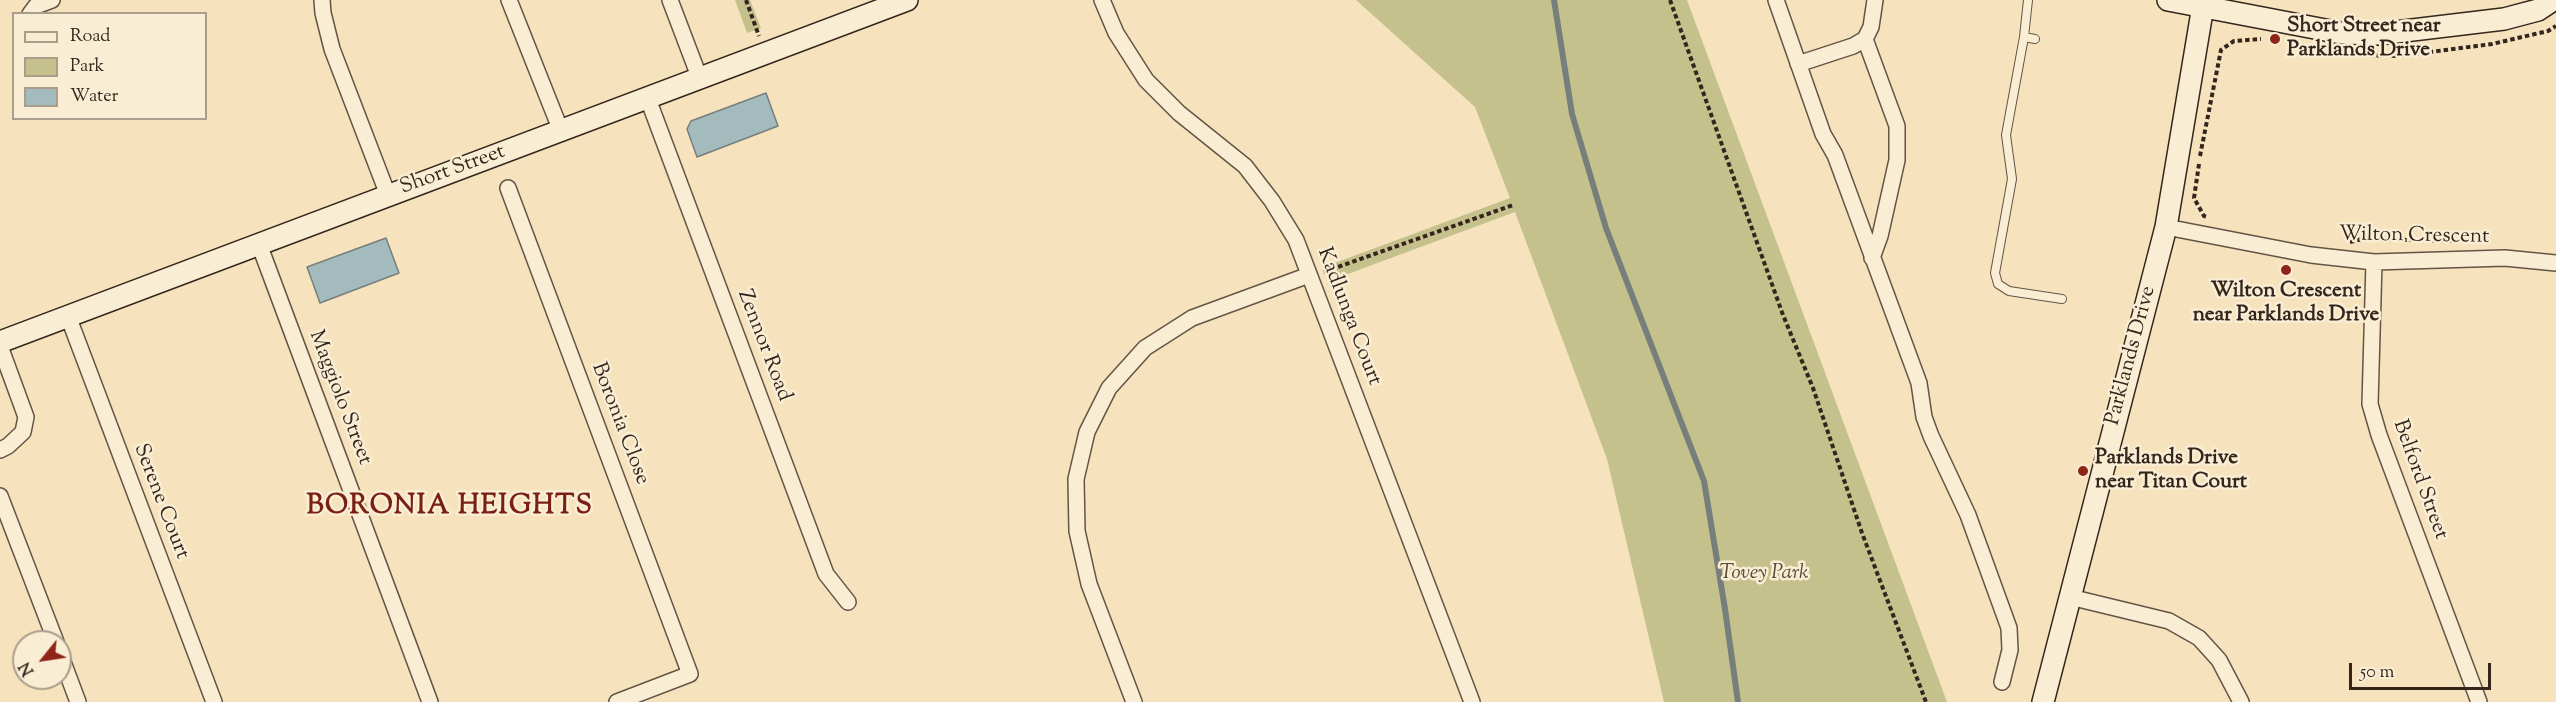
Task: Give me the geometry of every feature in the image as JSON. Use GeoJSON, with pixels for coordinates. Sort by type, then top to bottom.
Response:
{"type":"FeatureCollection","features":[{"type":"Feature","properties":{"kind":"street"},"geometry":{"type":"LineString","coordinates":[[32,12],[36,6],[52,0]]}},
{"type":"Feature","properties":{"kind":"street"},"geometry":{"type":"LineString","coordinates":[[322,0],[332,49],[388,195]]}},
{"type":"Feature","properties":{"kind":"street"},"geometry":{"type":"LineString","coordinates":[[509,0],[561,130]]}},
{"type":"Feature","properties":{"kind":"street"},"geometry":{"type":"LineString","coordinates":[[670,0],[700,79]]}},
{"type":"Feature","properties":{"kind":"street","name":"Short Street"},"geometry":{"type":"LineString","coordinates":[[0,344],[68,316],[907,0]]}},
{"type":"Feature","properties":{"kind":"street","name":"Kadlunga Court"},"geometry":{"type":"LineString","coordinates":[[1102,0],[1116,33],[1146,80],[1179,114],[1245,166],[1272,201],[1296,240],[1472,702]]}},
{"type":"Feature","properties":{"kind":"street"},"geometry":{"type":"LineString","coordinates":[[1776,0],[1919,383],[1924,417],[1931,436],[1968,515],[2009,628],[2010,650],[2002,682]]}},
{"type":"Feature","properties":{"kind":"street"},"geometry":{"type":"LineString","coordinates":[[1798,64],[1853,46],[1865,39],[1871,27],[1875,0]]}},
{"type":"Feature","properties":{"kind":"street"},"geometry":{"type":"LineString","coordinates":[[2168,0],[2341,33],[2379,34],[2504,19],[2538,10],[2553,0]]}},
{"type":"Feature","properties":{"kind":"street","name":"Parklands Drive"},"geometry":{"type":"LineString","coordinates":[[2043,702],[2166,227],[2203,6]]}},
{"type":"Feature","properties":{"kind":"street"},"geometry":{"type":"LineString","coordinates":[[1865,39],[1897,126],[1898,160],[1881,236],[1872,258]]}},
{"type":"Feature","properties":{"kind":"street","name":"Zennor Road"},"geometry":{"type":"LineString","coordinates":[[648,99],[826,574],[848,602]]}},
{"type":"Feature","properties":{"kind":"street","name":"Boronia Close"},"geometry":{"type":"LineString","coordinates":[[508,188],[690,674],[617,702]]}},
{"type":"Feature","properties":{"kind":"street","name":"Wilton Crescent"},"geometry":{"type":"LineString","coordinates":[[2166,227],[2311,255],[2374,262],[2505,258],[2556,263]]}},
{"type":"Feature","properties":{"kind":"street","name":"Maggiolo Street"},"geometry":{"type":"LineString","coordinates":[[259,244],[430,702]]}},
{"type":"Feature","properties":{"kind":"street","name":"Belford Street"},"geometry":{"type":"LineString","coordinates":[[2374,262],[2370,404],[2379,435],[2480,702]]}},
{"type":"Feature","properties":{"kind":"street"},"geometry":{"type":"LineString","coordinates":[[1134,702],[1089,584],[1077,531],[1076,478],[1087,432],[1109,388],[1145,348],[1192,318],[1309,275]]}},
{"type":"Feature","properties":{"kind":"street","name":"Serene Court"},"geometry":{"type":"LineString","coordinates":[[68,316],[214,702]]}},
{"type":"Feature","properties":{"kind":"street"},"geometry":{"type":"LineString","coordinates":[[0,344],[26,417],[23,432],[0,450]]}},
{"type":"Feature","properties":{"kind":"street"},"geometry":{"type":"LineString","coordinates":[[0,496],[51,630]]}},
{"type":"Feature","properties":{"kind":"street"},"geometry":{"type":"LineString","coordinates":[[2070,597],[2169,621],[2199,638],[2219,660],[2241,702]]}},
{"type":"Feature","properties":{"kind":"street"},"geometry":{"type":"LineString","coordinates":[[72,686],[78,702]]}},
{"type":"Feature","properties":{"kind":"lane"},"geometry":{"type":"LineString","coordinates":[[2028,0],[2024,37],[2006,135],[2012,179],[1995,273],[1998,284],[2009,291],[2062,299]]}},
{"type":"Feature","properties":{"kind":"lane"},"geometry":{"type":"LineString","coordinates":[[2024,37],[2035,39]]}},
{"type":"Feature","properties":{"kind":"path"},"geometry":{"type":"LineString","coordinates":[[746,0],[766,54]]}},
{"type":"Feature","properties":{"kind":"path"},"geometry":{"type":"LineString","coordinates":[[1670,0],[1783,315],[1813,388],[1862,533],[1926,702]]}},
{"type":"Feature","properties":{"kind":"path"},"geometry":{"type":"LineString","coordinates":[[2343,53],[2365,57],[2398,56],[2492,44],[2548,32],[2556,26]]}},
{"type":"Feature","properties":{"kind":"path"},"geometry":{"type":"LineString","coordinates":[[2214,219],[2204,216],[2194,198],[2221,50],[2234,41],[2268,41]]}},
{"type":"Feature","properties":{"kind":"path"},"geometry":{"type":"LineString","coordinates":[[1309,275],[1328,271],[1513,205]]}},
{"type":"Feature","properties":{"kind":"path"},"geometry":{"type":"LineString","coordinates":[[2345,243],[2363,239],[2465,241]]}},
{"type":"Feature","properties":{"kind":"green space"},"geometry":{"type":"Polygon","coordinates":[[[735,0],[750,0],[761,28],[747,33],[735,0]]]}},
{"type":"Feature","properties":{"kind":"green space","name":"Tovey Park"},"geometry":{"type":"Polygon","coordinates":[[[1356,0],[1687,0],[1947,702],[1664,702],[1607,459],[1515,212],[1337,278],[1332,264],[1510,198],[1475,107],[1356,0]]]}},
{"type":"Feature","properties":{"kind":"water"},"geometry":{"type":"Polygon","coordinates":[[[766,93],[778,126],[697,157],[687,129],[691,121],[766,93]]]}},
{"type":"Feature","properties":{"kind":"water"},"geometry":{"type":"Polygon","coordinates":[[[386,238],[399,273],[320,303],[307,267],[386,238]]]}},
{"type":"Feature","properties":{"kind":"waterway"},"geometry":{"type":"LineString","coordinates":[[1554,0],[1572,114],[1606,228],[1704,481],[1738,702]]}},
{"type":"Feature","properties":{"kind":"place","name":"Short Street near Parklands Drive"},"geometry":{"type":"Point","coordinates":[2275,39]}},
{"type":"Feature","properties":{"kind":"place","name":"Wilton Crescent near Parklands Drive"},"geometry":{"type":"Point","coordinates":[2286,270]}},
{"type":"Feature","properties":{"kind":"place","name":"Parklands Drive near Titan Court"},"geometry":{"type":"Point","coordinates":[2083,471]}},
{"type":"Feature","properties":{"kind":"district","name":"BORONIA HEIGHTS"},"geometry":{"type":"Point","coordinates":[450,508]}}]}
